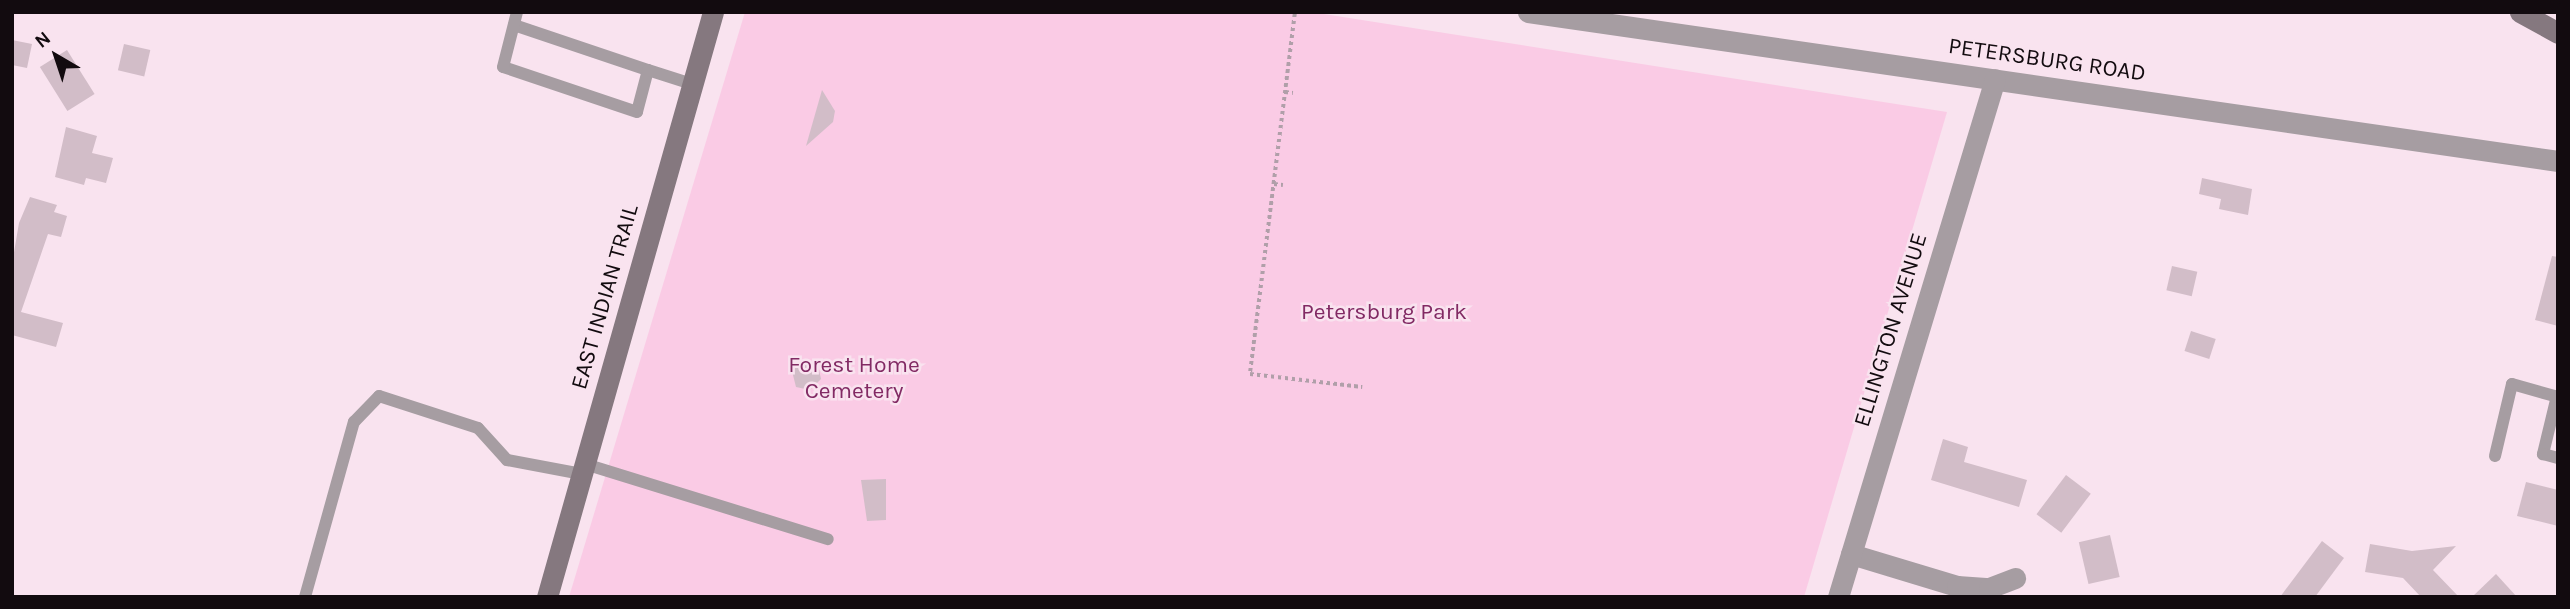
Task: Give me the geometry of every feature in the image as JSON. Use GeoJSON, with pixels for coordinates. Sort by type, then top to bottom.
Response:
{"type":"FeatureCollection","features":[{"type":"Feature","properties":{"kind":"main road","name":"EAST INDIAN TRAIL"},"geometry":{"type":"LineString","coordinates":[[547,597],[713,12]]}},
{"type":"Feature","properties":{"kind":"main road"},"geometry":{"type":"LineString","coordinates":[[2520,12],[2558,33]]}},
{"type":"Feature","properties":{"kind":"street","name":"PETERSBURG ROAD"},"geometry":{"type":"LineString","coordinates":[[1528,12],[2558,161]]}},
{"type":"Feature","properties":{"kind":"street","name":"ELLINGTON AVENUE"},"geometry":{"type":"LineString","coordinates":[[1838,597],[1995,79]]}},
{"type":"Feature","properties":{"kind":"street"},"geometry":{"type":"LineString","coordinates":[[1851,554],[1978,589],[2015,578]]}},
{"type":"Feature","properties":{"kind":"lane"},"geometry":{"type":"LineString","coordinates":[[648,70],[637,112],[503,67],[515,19],[692,84]]}},
{"type":"Feature","properties":{"kind":"lane"},"geometry":{"type":"LineString","coordinates":[[2495,456],[2512,384],[2557,396],[2543,454],[2558,458]]}},
{"type":"Feature","properties":{"kind":"lane"},"geometry":{"type":"LineString","coordinates":[[305,597],[354,422],[379,396],[478,428],[507,460],[584,469],[828,539]]}},
{"type":"Feature","properties":{"kind":"path"},"geometry":{"type":"LineString","coordinates":[[1295,14],[1250,374],[1362,387]]}},
{"type":"Feature","properties":{"kind":"path"},"geometry":{"type":"LineString","coordinates":[[1285,92],[1293,93]]}},
{"type":"Feature","properties":{"kind":"path"},"geometry":{"type":"LineString","coordinates":[[1274,184],[1283,185]]}},
{"type":"Feature","properties":{"kind":"green space","name":"Petersburg Park"},"geometry":{"type":"Polygon","coordinates":[[[745,12],[1311,12],[1947,112],[1804,597],[569,597],[745,12]]]}},
{"type":"Feature","properties":{"kind":"building"},"geometry":{"type":"Polygon","coordinates":[[[12,40],[32,44],[27,68],[12,65],[12,40]]]}},
{"type":"Feature","properties":{"kind":"building"},"geometry":{"type":"Polygon","coordinates":[[[124,44],[150,50],[144,76],[118,70],[124,44]]]}},
{"type":"Feature","properties":{"kind":"building"},"geometry":{"type":"Polygon","coordinates":[[[67,50],[95,94],[67,111],[40,67],[67,50]]]}},
{"type":"Feature","properties":{"kind":"building"},"geometry":{"type":"Polygon","coordinates":[[[822,90],[835,111],[833,122],[806,146],[822,90]]]}},
{"type":"Feature","properties":{"kind":"building"},"geometry":{"type":"Polygon","coordinates":[[[66,127],[97,136],[92,153],[113,158],[106,183],[86,178],[84,185],[55,177],[66,127]]]}},
{"type":"Feature","properties":{"kind":"building"},"geometry":{"type":"Polygon","coordinates":[[[2202,178],[2252,189],[2248,215],[2219,209],[2221,199],[2199,194],[2202,178]]]}},
{"type":"Feature","properties":{"kind":"building"},"geometry":{"type":"Polygon","coordinates":[[[30,197],[57,205],[54,212],[67,216],[61,237],[48,234],[21,312],[63,323],[56,347],[12,335],[12,264],[19,223],[30,197]]]}},
{"type":"Feature","properties":{"kind":"building"},"geometry":{"type":"Polygon","coordinates":[[[2552,256],[2558,257],[2558,326],[2535,320],[2552,256]]]}},
{"type":"Feature","properties":{"kind":"building"},"geometry":{"type":"Polygon","coordinates":[[[2172,266],[2197,272],[2192,296],[2166,290],[2172,266]]]}},
{"type":"Feature","properties":{"kind":"building"},"geometry":{"type":"Polygon","coordinates":[[[2191,331],[2216,339],[2209,359],[2185,351],[2191,331]]]}},
{"type":"Feature","properties":{"kind":"building"},"geometry":{"type":"Polygon","coordinates":[[[802,362],[818,365],[821,379],[810,390],[796,387],[792,371],[802,362]]]}},
{"type":"Feature","properties":{"kind":"building"},"geometry":{"type":"Polygon","coordinates":[[[1943,439],[1968,447],[1964,462],[2027,480],[2019,507],[1931,480],[1943,439]]]}},
{"type":"Feature","properties":{"kind":"building"},"geometry":{"type":"Polygon","coordinates":[[[2066,475],[2091,494],[2061,533],[2037,514],[2066,475]]]}},
{"type":"Feature","properties":{"kind":"building"},"geometry":{"type":"Polygon","coordinates":[[[886,479],[886,520],[867,521],[861,480],[886,479]]]}},
{"type":"Feature","properties":{"kind":"building"},"geometry":{"type":"Polygon","coordinates":[[[2526,482],[2558,490],[2558,526],[2517,516],[2526,482]]]}},
{"type":"Feature","properties":{"kind":"building"},"geometry":{"type":"Polygon","coordinates":[[[2110,535],[2120,577],[2088,584],[2079,542],[2110,535]]]}},
{"type":"Feature","properties":{"kind":"building"},"geometry":{"type":"Polygon","coordinates":[[[2322,541],[2344,558],[2315,597],[2280,597],[2322,541]]]}},
{"type":"Feature","properties":{"kind":"building"},"geometry":{"type":"Polygon","coordinates":[[[2370,544],[2412,551],[2456,546],[2433,570],[2459,597],[2421,597],[2403,578],[2365,572],[2370,544]]]}},
{"type":"Feature","properties":{"kind":"building"},"geometry":{"type":"Polygon","coordinates":[[[2496,574],[2517,597],[2472,597],[2496,574]]]}},
{"type":"Feature","properties":{"kind":"park label","name":"Forest Home Cemetery"},"geometry":{"type":"Point","coordinates":[854,378]}}]}
